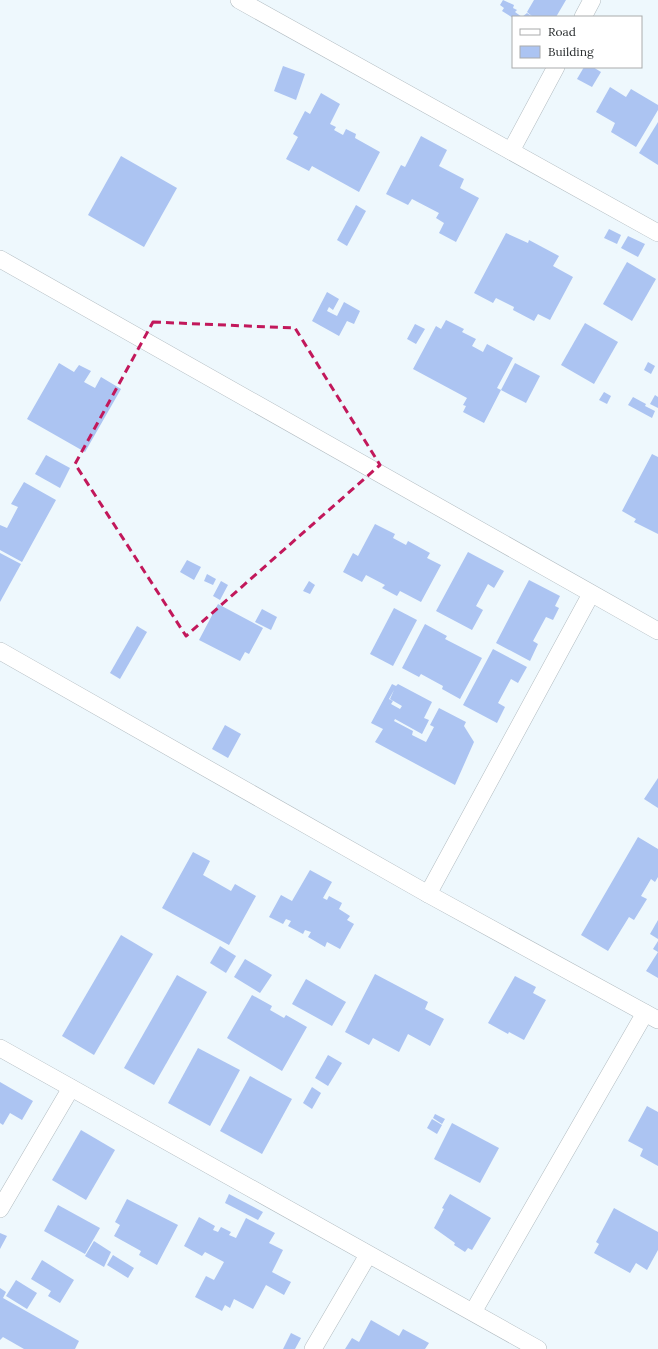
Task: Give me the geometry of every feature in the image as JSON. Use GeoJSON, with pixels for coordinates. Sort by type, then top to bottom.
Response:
{"type":"FeatureCollection","features":[{"type":"Feature","properties":{"kind":"street"},"geometry":{"type":"LineString","coordinates":[[239,0],[658,233]]}},
{"type":"Feature","properties":{"kind":"street"},"geometry":{"type":"LineString","coordinates":[[584,16],[592,0]]}},
{"type":"Feature","properties":{"kind":"street"},"geometry":{"type":"LineString","coordinates":[[511,151],[555,68]]}},
{"type":"Feature","properties":{"kind":"street"},"geometry":{"type":"LineString","coordinates":[[0,259],[658,631]]}},
{"type":"Feature","properties":{"kind":"street"},"geometry":{"type":"LineString","coordinates":[[428,894],[592,594]]}},
{"type":"Feature","properties":{"kind":"street"},"geometry":{"type":"LineString","coordinates":[[0,651],[428,894],[652,1016],[473,1312]]}},
{"type":"Feature","properties":{"kind":"street"},"geometry":{"type":"LineString","coordinates":[[0,1048],[538,1349]]}},
{"type":"Feature","properties":{"kind":"street"},"geometry":{"type":"LineString","coordinates":[[0,1210],[71,1088]]}},
{"type":"Feature","properties":{"kind":"street"},"geometry":{"type":"LineString","coordinates":[[313,1349],[368,1255]]}},
{"type":"Feature","properties":{"kind":"highlighted area"},"geometry":{"type":"Polygon","coordinates":[[[153,322],[295,328],[380,465],[186,636],[75,464],[153,322]]]}},
{"type":"Feature","properties":{"kind":"building"},"geometry":{"type":"Polygon","coordinates":[[[503,0],[514,5],[513,8],[517,10],[515,12],[521,16],[512,16],[512,17],[502,11],[504,8],[500,5],[503,0]]]}},
{"type":"Feature","properties":{"kind":"building"},"geometry":{"type":"Polygon","coordinates":[[[534,0],[566,0],[557,16],[532,16],[527,12],[534,0]]]}},
{"type":"Feature","properties":{"kind":"building"},"geometry":{"type":"Polygon","coordinates":[[[527,13],[532,16],[523,16],[527,13]]]}},
{"type":"Feature","properties":{"kind":"building"},"geometry":{"type":"Polygon","coordinates":[[[283,66],[305,74],[296,100],[274,91],[283,66]]]}},
{"type":"Feature","properties":{"kind":"building"},"geometry":{"type":"Polygon","coordinates":[[[583,68],[595,68],[601,72],[592,87],[577,79],[583,68]]]}},
{"type":"Feature","properties":{"kind":"building"},"geometry":{"type":"Polygon","coordinates":[[[610,87],[626,97],[631,89],[658,105],[658,110],[636,147],[611,132],[615,123],[596,112],[610,87]]]}},
{"type":"Feature","properties":{"kind":"building"},"geometry":{"type":"Polygon","coordinates":[[[321,93],[340,104],[330,124],[336,127],[334,130],[343,135],[346,129],[356,134],[355,138],[380,152],[359,192],[312,166],[309,171],[286,159],[298,137],[293,134],[305,111],[310,114],[321,93]]]}},
{"type":"Feature","properties":{"kind":"building"},"geometry":{"type":"Polygon","coordinates":[[[658,122],[658,165],[639,153],[658,122]]]}},
{"type":"Feature","properties":{"kind":"building"},"geometry":{"type":"Polygon","coordinates":[[[421,136],[447,150],[439,166],[464,179],[460,188],[479,198],[456,242],[439,233],[444,223],[436,218],[439,213],[412,199],[408,205],[386,194],[401,165],[405,167],[421,136]]]}},
{"type":"Feature","properties":{"kind":"building"},"geometry":{"type":"Polygon","coordinates":[[[121,156],[177,188],[144,247],[88,215],[121,156]]]}},
{"type":"Feature","properties":{"kind":"building"},"geometry":{"type":"Polygon","coordinates":[[[356,205],[366,211],[347,246],[337,240],[356,205]]]}},
{"type":"Feature","properties":{"kind":"building"},"geometry":{"type":"Polygon","coordinates":[[[609,229],[621,235],[617,244],[604,238],[609,229]]]}},
{"type":"Feature","properties":{"kind":"building"},"geometry":{"type":"Polygon","coordinates":[[[506,233],[528,243],[529,240],[559,256],[553,266],[573,277],[550,320],[538,314],[534,321],[513,310],[514,307],[496,298],[493,303],[474,293],[506,233]]]}},
{"type":"Feature","properties":{"kind":"building"},"geometry":{"type":"Polygon","coordinates":[[[628,236],[645,244],[638,257],[621,248],[628,236]]]}},
{"type":"Feature","properties":{"kind":"building"},"geometry":{"type":"Polygon","coordinates":[[[627,262],[656,279],[632,321],[603,304],[627,262]]]}},
{"type":"Feature","properties":{"kind":"building"},"geometry":{"type":"Polygon","coordinates":[[[327,292],[339,299],[333,310],[329,307],[327,311],[337,316],[344,302],[360,311],[354,324],[347,321],[339,336],[312,321],[327,292]]]}},
{"type":"Feature","properties":{"kind":"building"},"geometry":{"type":"Polygon","coordinates":[[[446,320],[464,329],[462,332],[476,339],[472,346],[483,352],[487,344],[513,358],[497,388],[501,390],[484,423],[463,412],[466,406],[463,405],[467,398],[413,369],[436,326],[441,329],[446,320]]]}},
{"type":"Feature","properties":{"kind":"building"},"geometry":{"type":"Polygon","coordinates":[[[585,323],[618,342],[594,384],[561,365],[585,323]]]}},
{"type":"Feature","properties":{"kind":"building"},"geometry":{"type":"Polygon","coordinates":[[[415,324],[425,329],[416,344],[407,339],[415,324]]]}},
{"type":"Feature","properties":{"kind":"building"},"geometry":{"type":"Polygon","coordinates":[[[648,362],[655,366],[651,374],[644,370],[648,362]]]}},
{"type":"Feature","properties":{"kind":"building"},"geometry":{"type":"Polygon","coordinates":[[[59,363],[74,372],[79,365],[91,371],[84,382],[95,388],[101,377],[121,389],[85,452],[27,419],[59,363]]]}},
{"type":"Feature","properties":{"kind":"building"},"geometry":{"type":"Polygon","coordinates":[[[515,363],[540,376],[526,403],[501,390],[515,363]]]}},
{"type":"Feature","properties":{"kind":"building"},"geometry":{"type":"Polygon","coordinates":[[[604,392],[611,396],[607,404],[599,400],[604,392]]]}},
{"type":"Feature","properties":{"kind":"building"},"geometry":{"type":"Polygon","coordinates":[[[655,395],[658,397],[658,408],[650,404],[655,395]]]}},
{"type":"Feature","properties":{"kind":"building"},"geometry":{"type":"Polygon","coordinates":[[[633,397],[655,411],[652,418],[628,405],[633,397]]]}},
{"type":"Feature","properties":{"kind":"building"},"geometry":{"type":"Polygon","coordinates":[[[652,454],[658,457],[658,534],[634,522],[636,519],[622,511],[652,454]]]}},
{"type":"Feature","properties":{"kind":"building"},"geometry":{"type":"Polygon","coordinates":[[[46,455],[70,468],[60,488],[35,474],[46,455]]]}},
{"type":"Feature","properties":{"kind":"building"},"geometry":{"type":"Polygon","coordinates":[[[24,482],[56,500],[22,562],[0,550],[0,525],[7,528],[18,507],[11,504],[24,482]]]}},
{"type":"Feature","properties":{"kind":"building"},"geometry":{"type":"Polygon","coordinates":[[[375,524],[395,534],[393,538],[406,545],[408,541],[430,553],[427,558],[441,565],[421,602],[400,591],[397,596],[382,588],[385,585],[366,575],[362,582],[343,572],[353,553],[358,556],[375,524]]]}},
{"type":"Feature","properties":{"kind":"building"},"geometry":{"type":"Polygon","coordinates":[[[468,552],[504,571],[494,588],[488,584],[476,606],[483,610],[472,630],[436,611],[468,552]]]}},
{"type":"Feature","properties":{"kind":"building"},"geometry":{"type":"Polygon","coordinates":[[[0,553],[21,564],[0,602],[0,553]]]}},
{"type":"Feature","properties":{"kind":"building"},"geometry":{"type":"Polygon","coordinates":[[[187,560],[201,567],[194,580],[180,572],[187,560]]]}},
{"type":"Feature","properties":{"kind":"building"},"geometry":{"type":"Polygon","coordinates":[[[207,574],[216,579],[213,585],[204,581],[207,574]]]}},
{"type":"Feature","properties":{"kind":"building"},"geometry":{"type":"Polygon","coordinates":[[[529,580],[560,596],[555,606],[559,608],[553,620],[546,617],[533,641],[538,644],[530,661],[496,643],[529,580]]]}},
{"type":"Feature","properties":{"kind":"building"},"geometry":{"type":"Polygon","coordinates":[[[221,581],[228,585],[220,600],[213,596],[221,581]]]}},
{"type":"Feature","properties":{"kind":"building"},"geometry":{"type":"Polygon","coordinates":[[[309,581],[315,585],[310,594],[303,591],[309,581]]]}},
{"type":"Feature","properties":{"kind":"building"},"geometry":{"type":"Polygon","coordinates":[[[218,604],[263,628],[249,654],[245,652],[240,661],[199,640],[218,604]]]}},
{"type":"Feature","properties":{"kind":"building"},"geometry":{"type":"Polygon","coordinates":[[[394,608],[417,620],[393,666],[370,654],[394,608]]]}},
{"type":"Feature","properties":{"kind":"building"},"geometry":{"type":"Polygon","coordinates":[[[262,609],[277,617],[271,630],[255,622],[262,609]]]}},
{"type":"Feature","properties":{"kind":"building"},"geometry":{"type":"Polygon","coordinates":[[[425,624],[447,636],[445,639],[482,658],[460,699],[442,689],[443,686],[421,674],[419,677],[402,668],[425,624]]]}},
{"type":"Feature","properties":{"kind":"building"},"geometry":{"type":"Polygon","coordinates":[[[137,626],[147,632],[120,679],[110,673],[137,626]]]}},
{"type":"Feature","properties":{"kind":"building"},"geometry":{"type":"Polygon","coordinates":[[[493,649],[527,667],[518,683],[511,679],[498,703],[505,707],[497,723],[463,705],[493,649]]]}},
{"type":"Feature","properties":{"kind":"building"},"geometry":{"type":"Polygon","coordinates":[[[392,684],[396,686],[398,684],[432,702],[424,718],[429,720],[422,734],[395,719],[394,721],[413,731],[412,735],[426,742],[434,727],[430,725],[439,708],[466,722],[464,726],[474,742],[455,785],[375,742],[383,729],[371,723],[392,684]],[[394,690],[389,699],[393,701],[391,704],[400,709],[402,706],[390,699],[394,690]]]}},
{"type":"Feature","properties":{"kind":"building"},"geometry":{"type":"Polygon","coordinates":[[[225,725],[241,734],[228,758],[212,749],[225,725]]]}},
{"type":"Feature","properties":{"kind":"building"},"geometry":{"type":"Polygon","coordinates":[[[658,778],[658,808],[644,799],[658,778]]]}},
{"type":"Feature","properties":{"kind":"building"},"geometry":{"type":"Polygon","coordinates":[[[638,837],[658,849],[658,877],[655,882],[651,879],[641,896],[647,899],[634,920],[629,917],[608,951],[581,935],[638,837]]]}},
{"type":"Feature","properties":{"kind":"building"},"geometry":{"type":"Polygon","coordinates":[[[193,852],[210,861],[203,875],[231,891],[235,884],[256,896],[229,945],[162,908],[193,852]]]}},
{"type":"Feature","properties":{"kind":"building"},"geometry":{"type":"Polygon","coordinates":[[[310,870],[332,882],[323,898],[327,900],[329,896],[342,903],[339,909],[350,916],[347,920],[354,924],[340,949],[327,942],[325,947],[308,937],[311,932],[305,930],[303,934],[288,926],[291,921],[286,919],[283,924],[269,917],[281,895],[292,901],[310,870]]]}},
{"type":"Feature","properties":{"kind":"building"},"geometry":{"type":"Polygon","coordinates":[[[658,920],[658,939],[650,934],[658,920]]]}},
{"type":"Feature","properties":{"kind":"building"},"geometry":{"type":"Polygon","coordinates":[[[121,935],[153,954],[94,1055],[62,1036],[121,935]]]}},
{"type":"Feature","properties":{"kind":"building"},"geometry":{"type":"Polygon","coordinates":[[[658,941],[658,952],[653,949],[658,941]]]}},
{"type":"Feature","properties":{"kind":"building"},"geometry":{"type":"Polygon","coordinates":[[[220,946],[236,956],[226,973],[210,963],[220,946]]]}},
{"type":"Feature","properties":{"kind":"building"},"geometry":{"type":"Polygon","coordinates":[[[658,952],[658,978],[646,971],[658,952]]]}},
{"type":"Feature","properties":{"kind":"building"},"geometry":{"type":"Polygon","coordinates":[[[245,959],[272,975],[260,993],[234,977],[245,959]]]}},
{"type":"Feature","properties":{"kind":"building"},"geometry":{"type":"Polygon","coordinates":[[[375,974],[428,1002],[425,1009],[444,1019],[430,1046],[408,1034],[399,1052],[373,1038],[369,1045],[345,1032],[375,974]]]}},
{"type":"Feature","properties":{"kind":"building"},"geometry":{"type":"Polygon","coordinates":[[[177,975],[207,992],[154,1085],[124,1068],[177,975]]]}},
{"type":"Feature","properties":{"kind":"building"},"geometry":{"type":"Polygon","coordinates":[[[515,976],[536,987],[533,993],[546,1000],[524,1040],[509,1032],[508,1034],[488,1023],[515,976]]]}},
{"type":"Feature","properties":{"kind":"building"},"geometry":{"type":"Polygon","coordinates":[[[306,979],[346,1002],[332,1026],[292,1004],[306,979]]]}},
{"type":"Feature","properties":{"kind":"building"},"geometry":{"type":"Polygon","coordinates":[[[252,995],[272,1006],[270,1010],[284,1018],[286,1015],[307,1027],[282,1071],[227,1038],[252,995]]]}},
{"type":"Feature","properties":{"kind":"building"},"geometry":{"type":"Polygon","coordinates":[[[198,1048],[240,1070],[210,1126],[168,1103],[198,1048]]]}},
{"type":"Feature","properties":{"kind":"building"},"geometry":{"type":"Polygon","coordinates":[[[328,1055],[342,1063],[328,1086],[315,1078],[328,1055]]]}},
{"type":"Feature","properties":{"kind":"building"},"geometry":{"type":"Polygon","coordinates":[[[250,1076],[292,1099],[262,1154],[220,1131],[250,1076]]]}},
{"type":"Feature","properties":{"kind":"building"},"geometry":{"type":"Polygon","coordinates":[[[0,1082],[33,1101],[22,1120],[10,1113],[3,1125],[0,1123],[0,1082]]]}},
{"type":"Feature","properties":{"kind":"building"},"geometry":{"type":"Polygon","coordinates":[[[312,1087],[321,1093],[312,1109],[303,1103],[312,1087]]]}},
{"type":"Feature","properties":{"kind":"building"},"geometry":{"type":"Polygon","coordinates":[[[647,1106],[658,1112],[658,1166],[640,1156],[643,1149],[628,1141],[647,1106]]]}},
{"type":"Feature","properties":{"kind":"building"},"geometry":{"type":"Polygon","coordinates":[[[435,1114],[445,1119],[442,1124],[433,1118],[435,1114]]]}},
{"type":"Feature","properties":{"kind":"building"},"geometry":{"type":"Polygon","coordinates":[[[432,1119],[442,1125],[437,1134],[427,1128],[432,1119]]]}},
{"type":"Feature","properties":{"kind":"building"},"geometry":{"type":"Polygon","coordinates":[[[452,1123],[499,1148],[480,1183],[434,1159],[452,1123]]]}},
{"type":"Feature","properties":{"kind":"building"},"geometry":{"type":"Polygon","coordinates":[[[81,1130],[115,1150],[86,1200],[52,1180],[81,1130]]]}},
{"type":"Feature","properties":{"kind":"building"},"geometry":{"type":"Polygon","coordinates":[[[229,1194],[263,1212],[258,1220],[225,1203],[229,1194]]]}},
{"type":"Feature","properties":{"kind":"building"},"geometry":{"type":"Polygon","coordinates":[[[450,1194],[491,1218],[472,1250],[468,1248],[465,1252],[434,1228],[444,1209],[442,1208],[450,1194]]]}},
{"type":"Feature","properties":{"kind":"building"},"geometry":{"type":"Polygon","coordinates":[[[127,1199],[178,1225],[157,1265],[139,1255],[141,1251],[114,1236],[120,1225],[115,1222],[127,1199]]]}},
{"type":"Feature","properties":{"kind":"building"},"geometry":{"type":"Polygon","coordinates":[[[58,1205],[100,1228],[85,1254],[44,1231],[58,1205]]]}},
{"type":"Feature","properties":{"kind":"building"},"geometry":{"type":"Polygon","coordinates":[[[614,1208],[658,1232],[658,1250],[647,1270],[636,1263],[630,1273],[594,1253],[599,1244],[596,1242],[614,1208]]]}},
{"type":"Feature","properties":{"kind":"building"},"geometry":{"type":"Polygon","coordinates":[[[199,1217],[215,1226],[213,1230],[218,1232],[221,1227],[231,1232],[229,1235],[236,1238],[246,1218],[275,1233],[269,1243],[283,1250],[272,1272],[291,1282],[284,1295],[266,1285],[253,1309],[234,1299],[230,1308],[225,1305],[222,1311],[195,1297],[206,1276],[214,1280],[224,1262],[205,1252],[202,1256],[184,1246],[199,1217]]]}},
{"type":"Feature","properties":{"kind":"building"},"geometry":{"type":"Polygon","coordinates":[[[0,1233],[7,1236],[0,1249],[0,1233]]]}},
{"type":"Feature","properties":{"kind":"building"},"geometry":{"type":"Polygon","coordinates":[[[94,1241],[111,1252],[104,1267],[85,1256],[94,1241]]]}},
{"type":"Feature","properties":{"kind":"building"},"geometry":{"type":"Polygon","coordinates":[[[113,1255],[134,1268],[128,1278],[107,1265],[113,1255]]]}},
{"type":"Feature","properties":{"kind":"building"},"geometry":{"type":"Polygon","coordinates":[[[42,1260],[74,1280],[60,1303],[48,1296],[51,1291],[31,1279],[42,1260]]]}},
{"type":"Feature","properties":{"kind":"building"},"geometry":{"type":"Polygon","coordinates":[[[16,1280],[37,1293],[27,1309],[6,1296],[16,1280]]]}},
{"type":"Feature","properties":{"kind":"building"},"geometry":{"type":"Polygon","coordinates":[[[0,1288],[6,1292],[3,1298],[79,1341],[75,1349],[24,1349],[3,1337],[0,1340],[0,1288]]]}},
{"type":"Feature","properties":{"kind":"building"},"geometry":{"type":"Polygon","coordinates":[[[371,1320],[399,1336],[403,1329],[429,1343],[425,1349],[345,1349],[352,1338],[359,1342],[371,1320]]]}},
{"type":"Feature","properties":{"kind":"building"},"geometry":{"type":"Polygon","coordinates":[[[291,1333],[301,1338],[295,1349],[283,1349],[291,1333]]]}}]}
